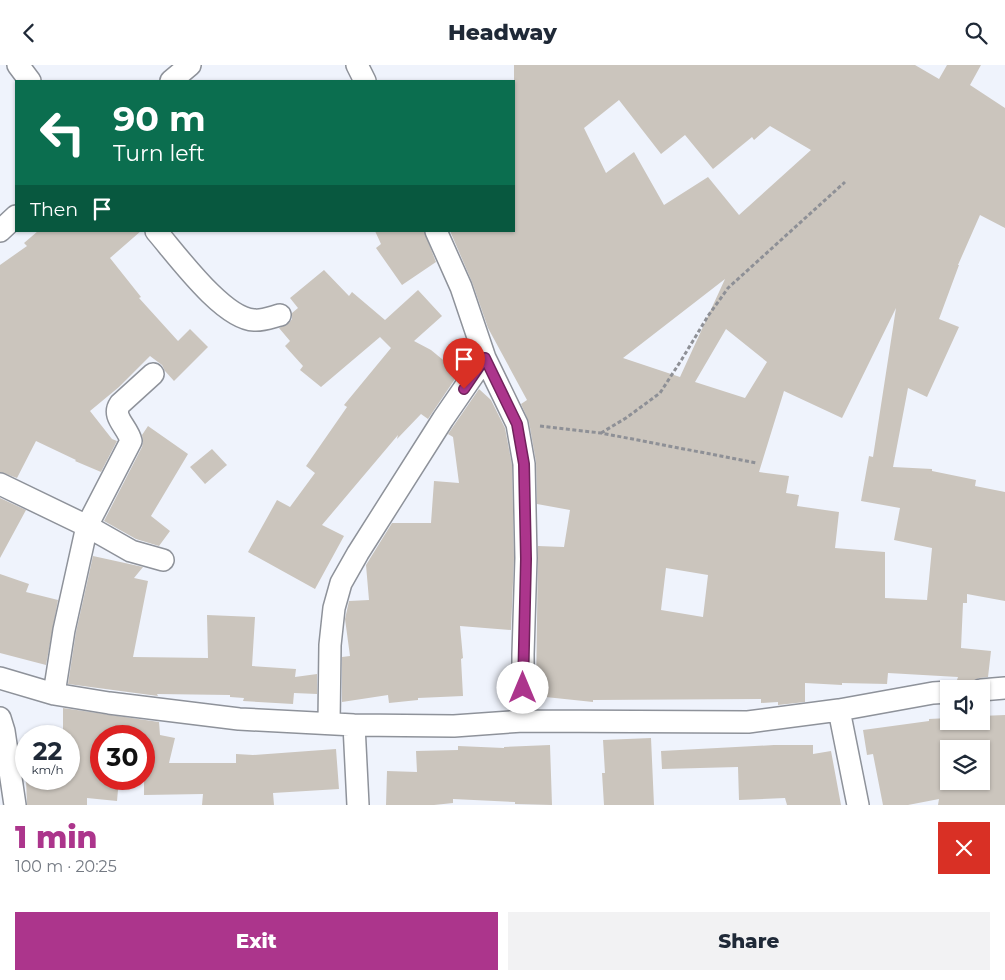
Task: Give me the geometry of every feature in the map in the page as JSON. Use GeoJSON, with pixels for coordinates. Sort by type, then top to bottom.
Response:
{"type":"FeatureCollection","features":[{"type":"Feature","properties":{"kind":"street"},"geometry":{"type":"LineString","coordinates":[[18,65],[29,80]]}},
{"type":"Feature","properties":{"kind":"street"},"geometry":{"type":"LineString","coordinates":[[172,80],[190,65]]}},
{"type":"Feature","properties":{"kind":"street"},"geometry":{"type":"LineString","coordinates":[[357,65],[364,80]]}},
{"type":"Feature","properties":{"kind":"street"},"geometry":{"type":"LineString","coordinates":[[0,231],[15,217]]}},
{"type":"Feature","properties":{"kind":"street"},"geometry":{"type":"LineString","coordinates":[[157,232],[210,294],[236,316],[254,320],[280,315]]}},
{"type":"Feature","properties":{"kind":"street"},"geometry":{"type":"LineString","coordinates":[[436,232],[461,287],[485,358],[517,424],[524,464],[526,559],[523,721]]}},
{"type":"Feature","properties":{"kind":"street"},"geometry":{"type":"LineString","coordinates":[[329,723],[330,645],[334,608],[341,583],[437,427],[485,358]]}},
{"type":"Feature","properties":{"kind":"street"},"geometry":{"type":"LineString","coordinates":[[54,694],[64,630],[87,526],[131,441],[129,433],[116,415],[117,409],[153,374]]}},
{"type":"Feature","properties":{"kind":"street"},"geometry":{"type":"LineString","coordinates":[[0,484],[87,526],[131,551],[163,560]]}},
{"type":"Feature","properties":{"kind":"street"},"geometry":{"type":"LineString","coordinates":[[0,678],[54,694],[109,703],[239,719],[354,725],[454,726],[523,721],[748,722],[839,710],[940,693]]}},
{"type":"Feature","properties":{"kind":"street"},"geometry":{"type":"LineString","coordinates":[[990,689],[1005,688]]}},
{"type":"Feature","properties":{"kind":"street"},"geometry":{"type":"LineString","coordinates":[[839,710],[858,805]]}},
{"type":"Feature","properties":{"kind":"street"},"geometry":{"type":"LineString","coordinates":[[0,718],[4,731],[15,805]]}},
{"type":"Feature","properties":{"kind":"street"},"geometry":{"type":"LineString","coordinates":[[354,725],[358,805]]}},
{"type":"Feature","properties":{"kind":"path"},"geometry":{"type":"LineString","coordinates":[[601,433],[626,418],[660,393],[708,316],[728,288],[845,182]]}},
{"type":"Feature","properties":{"kind":"path"},"geometry":{"type":"LineString","coordinates":[[517,424],[601,433],[757,463]]}},
{"type":"Feature","properties":{"kind":"building"},"geometry":{"type":"Polygon","coordinates":[[[514,65],[915,65],[939,79],[947,65],[981,65],[970,85],[1005,108],[1005,228],[980,215],[958,265],[939,319],[959,327],[927,397],[908,388],[893,467],[932,469],[932,471],[976,480],[975,486],[1005,492],[1005,601],[967,594],[967,603],[963,603],[961,648],[991,651],[988,677],[975,680],[957,680],[958,677],[888,673],[887,684],[842,683],[842,685],[805,683],[805,702],[778,705],[778,702],[761,703],[761,699],[593,700],[593,702],[536,696],[538,546],[564,547],[570,510],[537,504],[536,462],[529,422],[521,404],[527,400],[488,328],[472,282],[450,232],[515,232],[514,65]],[[619,100],[584,128],[606,173],[634,152],[664,205],[708,177],[739,215],[811,150],[770,126],[754,140],[752,137],[713,169],[685,135],[661,154],[619,100]],[[725,279],[623,358],[680,377],[725,279]],[[896,308],[842,418],[784,391],[759,472],[789,476],[786,493],[799,495],[797,506],[839,512],[835,548],[885,552],[885,598],[927,600],[932,548],[894,540],[900,508],[861,501],[869,456],[873,457],[896,308]],[[726,329],[695,382],[745,398],[767,362],[726,329]],[[666,568],[661,610],[703,617],[708,575],[666,568]]]}},
{"type":"Feature","properties":{"kind":"building"},"geometry":{"type":"Polygon","coordinates":[[[37,232],[140,232],[110,258],[141,297],[139,298],[178,341],[190,329],[208,347],[174,381],[162,365],[150,356],[119,387],[90,411],[112,439],[117,441],[101,472],[36,441],[17,478],[0,472],[0,265],[27,246],[24,243],[37,232]]]}},
{"type":"Feature","properties":{"kind":"building"},"geometry":{"type":"Polygon","coordinates":[[[375,232],[424,232],[436,262],[402,285],[376,248],[381,244],[375,232]]]}},
{"type":"Feature","properties":{"kind":"building"},"geometry":{"type":"Polygon","coordinates":[[[324,270],[349,296],[352,292],[385,320],[418,290],[442,316],[414,341],[431,350],[459,373],[428,419],[421,414],[397,439],[398,435],[322,525],[344,536],[315,589],[248,552],[277,500],[290,507],[315,473],[306,466],[347,407],[344,405],[391,348],[380,337],[321,387],[300,370],[303,366],[285,346],[290,341],[279,328],[289,323],[292,319],[292,313],[298,308],[290,298],[324,270]]]}},
{"type":"Feature","properties":{"kind":"building"},"geometry":{"type":"Polygon","coordinates":[[[479,389],[491,400],[505,428],[512,465],[514,558],[511,630],[460,626],[463,658],[461,659],[463,696],[418,698],[418,700],[389,703],[388,695],[342,702],[342,657],[350,656],[345,619],[349,601],[369,600],[366,565],[392,523],[431,523],[434,481],[459,483],[453,437],[448,434],[479,389]]]}},
{"type":"Feature","properties":{"kind":"building"},"geometry":{"type":"Polygon","coordinates":[[[148,426],[188,454],[151,516],[170,531],[159,546],[136,539],[104,521],[142,447],[142,435],[148,426]]]}},
{"type":"Feature","properties":{"kind":"building"},"geometry":{"type":"Polygon","coordinates":[[[212,449],[227,465],[205,484],[190,467],[212,449]]]}},
{"type":"Feature","properties":{"kind":"building"},"geometry":{"type":"Polygon","coordinates":[[[0,498],[26,510],[0,558],[0,498]]]}},
{"type":"Feature","properties":{"kind":"building"},"geometry":{"type":"Polygon","coordinates":[[[93,556],[143,567],[134,578],[148,581],[133,657],[208,658],[207,615],[255,617],[252,666],[296,669],[295,677],[317,674],[317,694],[294,693],[293,704],[243,701],[244,698],[230,697],[230,695],[157,694],[158,696],[68,684],[76,632],[93,556]]]}},
{"type":"Feature","properties":{"kind":"building"},"geometry":{"type":"Polygon","coordinates":[[[0,574],[29,584],[26,592],[58,600],[46,665],[0,653],[0,574]]]}},
{"type":"Feature","properties":{"kind":"building"},"geometry":{"type":"Polygon","coordinates":[[[63,708],[159,722],[160,735],[175,738],[169,763],[236,763],[236,754],[253,755],[336,749],[339,789],[273,793],[274,805],[202,805],[203,794],[144,795],[144,790],[155,790],[155,725],[90,725],[90,790],[118,790],[117,801],[87,798],[87,805],[27,805],[26,790],[80,790],[80,725],[63,725],[63,708]]]}},
{"type":"Feature","properties":{"kind":"building"},"geometry":{"type":"Polygon","coordinates":[[[1005,715],[1005,805],[938,805],[939,799],[908,805],[883,805],[873,754],[867,755],[863,730],[929,721],[929,719],[940,718],[940,730],[990,730],[990,716],[1005,715]]]}},
{"type":"Feature","properties":{"kind":"building"},"geometry":{"type":"Polygon","coordinates":[[[651,738],[654,805],[604,805],[602,773],[605,773],[603,740],[651,738]]]}},
{"type":"Feature","properties":{"kind":"building"},"geometry":{"type":"Polygon","coordinates":[[[550,745],[552,805],[453,799],[453,803],[434,805],[386,805],[387,771],[417,772],[416,751],[458,750],[458,746],[504,748],[550,745]]]}},
{"type":"Feature","properties":{"kind":"building"},"geometry":{"type":"Polygon","coordinates":[[[774,745],[813,745],[813,754],[831,751],[841,805],[787,805],[785,798],[739,800],[738,767],[662,769],[661,751],[774,745]]]}},
{"type":"Feature","properties":{"kind":"route"},"geometry":{"type":"LineString","coordinates":[[464,389],[485,358],[517,424],[524,464],[526,559],[523,688]]}}]}
